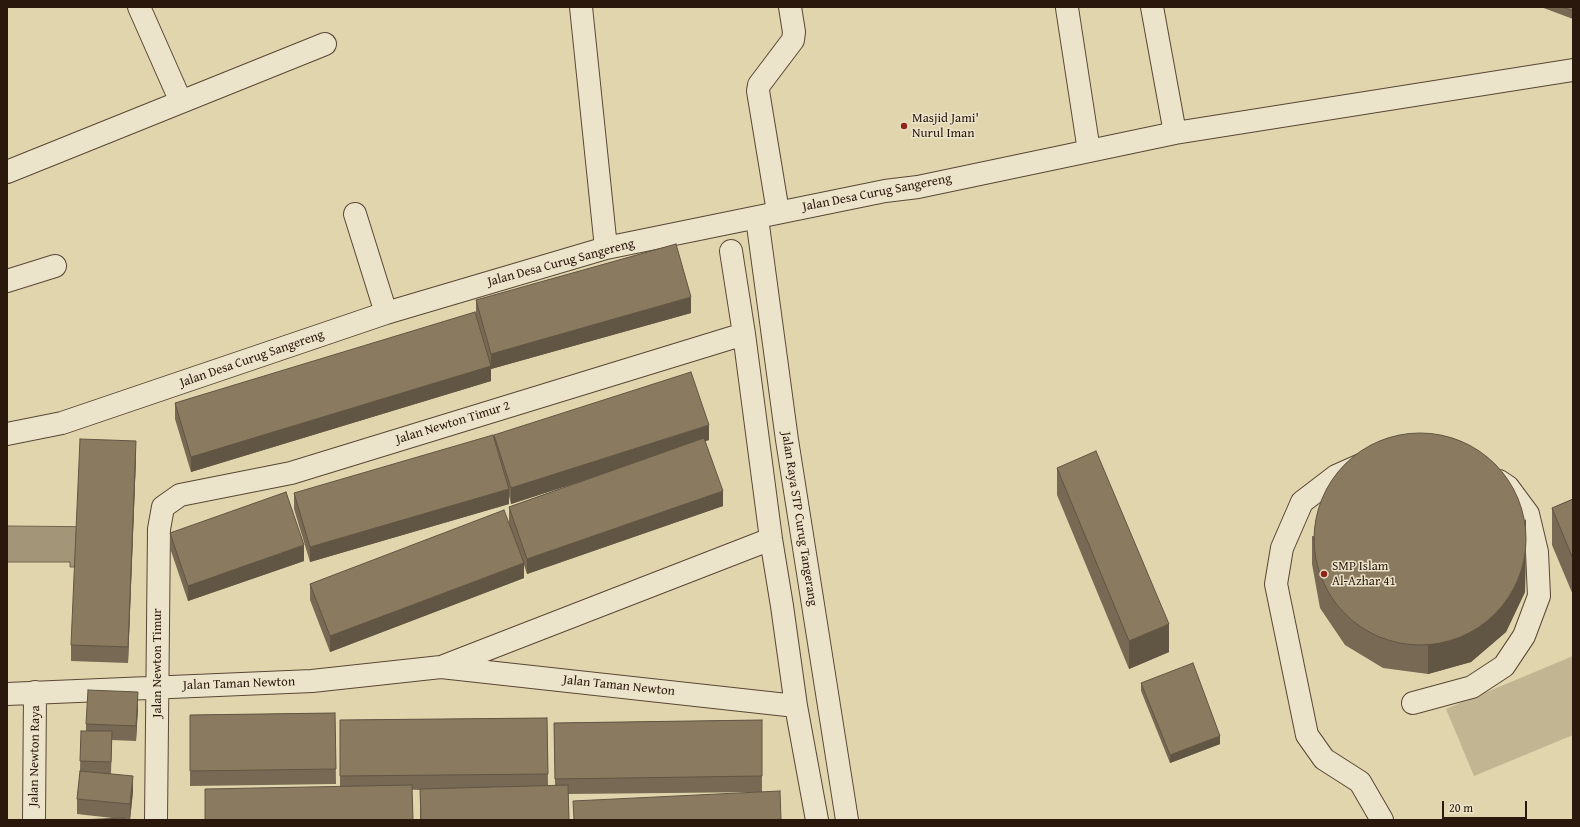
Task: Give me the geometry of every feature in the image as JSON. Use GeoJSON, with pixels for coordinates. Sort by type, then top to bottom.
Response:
{"type":"FeatureCollection","features":[{"type":"Feature","properties":{"kind":"street"},"geometry":{"type":"LineString","coordinates":[[139,7],[182,102]]}},
{"type":"Feature","properties":{"kind":"street"},"geometry":{"type":"LineString","coordinates":[[581,7],[606,248]]}},
{"type":"Feature","properties":{"kind":"street"},"geometry":{"type":"LineString","coordinates":[[778,212],[758,91],[759,85],[793,40],[794,32],[790,7]]}},
{"type":"Feature","properties":{"kind":"street"},"geometry":{"type":"LineString","coordinates":[[1152,7],[1175,133]]}},
{"type":"Feature","properties":{"kind":"street"},"geometry":{"type":"LineString","coordinates":[[1067,8],[1089,151]]}},
{"type":"Feature","properties":{"kind":"street"},"geometry":{"type":"LineString","coordinates":[[7,172],[325,44]]}},
{"type":"Feature","properties":{"kind":"street","name":"Jalan Desa Curug Sangereng"},"geometry":{"type":"LineString","coordinates":[[7,434],[62,423],[386,313],[606,248],[885,191],[918,187],[1175,133],[1573,70]]}},
{"type":"Feature","properties":{"kind":"street"},"geometry":{"type":"LineString","coordinates":[[355,214],[386,313]]}},
{"type":"Feature","properties":{"kind":"street","name":"Jalan Raya STP Curug Tangerang"},"geometry":{"type":"LineString","coordinates":[[758,218],[787,440],[847,820]]}},
{"type":"Feature","properties":{"kind":"street"},"geometry":{"type":"LineString","coordinates":[[731,251],[796,706],[817,820]]}},
{"type":"Feature","properties":{"kind":"street"},"geometry":{"type":"LineString","coordinates":[[7,281],[55,266]]}},
{"type":"Feature","properties":{"kind":"street","name":"Jalan Newton Timur 2"},"geometry":{"type":"LineString","coordinates":[[163,507],[180,495],[292,473],[744,334]]}},
{"type":"Feature","properties":{"kind":"street"},"geometry":{"type":"LineString","coordinates":[[1382,820],[1360,782],[1324,759],[1307,735],[1276,584],[1282,548],[1302,502],[1336,476],[1370,461],[1384,458]]}},
{"type":"Feature","properties":{"kind":"street"},"geometry":{"type":"LineString","coordinates":[[1413,704],[1472,687],[1504,666],[1524,636],[1539,596],[1537,552],[1528,514],[1508,487],[1486,471]]}},
{"type":"Feature","properties":{"kind":"street","name":"Jalan Newton Timur"},"geometry":{"type":"LineString","coordinates":[[156,820],[159,529],[163,507]]}},
{"type":"Feature","properties":{"kind":"street","name":"Jalan Taman Newton"},"geometry":{"type":"LineString","coordinates":[[441,667],[771,539]]}},
{"type":"Feature","properties":{"kind":"street","name":"Jalan Taman Newton"},"geometry":{"type":"LineString","coordinates":[[7,694],[312,681],[441,667],[796,706]]}},
{"type":"Feature","properties":{"kind":"street","name":"Jalan Newton Raya"},"geometry":{"type":"LineString","coordinates":[[34,820],[35,692]]}},
{"type":"Feature","properties":{"kind":"shaded area"},"geometry":{"type":"Polygon","coordinates":[[[7,526],[114,527],[77,567],[70,567],[70,562],[7,562],[7,526]]]}},
{"type":"Feature","properties":{"kind":"shaded area"},"geometry":{"type":"Polygon","coordinates":[[[1573,656],[1573,735],[1474,776],[1446,709],[1573,656]]]}},
{"type":"Feature","properties":{"kind":"building"},"geometry":{"type":"Polygon","coordinates":[[[1562,7],[1573,7],[1573,11],[1562,7]]]}},
{"type":"Feature","properties":{"kind":"building"},"geometry":{"type":"Polygon","coordinates":[[[676,244],[691,297],[491,354],[476,300],[676,244]]]}},
{"type":"Feature","properties":{"kind":"building"},"geometry":{"type":"Polygon","coordinates":[[[475,312],[491,366],[191,457],[175,403],[475,312]]]}},
{"type":"Feature","properties":{"kind":"building"},"geometry":{"type":"Polygon","coordinates":[[[691,372],[709,425],[511,488],[494,435],[691,372]]]}},
{"type":"Feature","properties":{"kind":"building"},"geometry":{"type":"Polygon","coordinates":[[[1410,433],[1430,433],[1451,437],[1470,445],[1495,464],[1508,480],[1518,498],[1524,518],[1526,539],[1524,560],[1518,580],[1508,598],[1495,614],[1470,633],[1451,641],[1430,645],[1410,645],[1389,641],[1370,633],[1353,621],[1338,606],[1326,589],[1318,570],[1314,549],[1314,529],[1318,508],[1326,489],[1338,472],[1353,457],[1370,445],[1389,437],[1410,433]]]}},
{"type":"Feature","properties":{"kind":"building"},"geometry":{"type":"Polygon","coordinates":[[[493,435],[509,489],[310,547],[294,493],[493,435]]]}},
{"type":"Feature","properties":{"kind":"building"},"geometry":{"type":"Polygon","coordinates":[[[704,438],[723,491],[527,559],[509,507],[704,438]]]}},
{"type":"Feature","properties":{"kind":"building"},"geometry":{"type":"Polygon","coordinates":[[[80,439],[136,441],[128,647],[71,645],[80,439]]]}},
{"type":"Feature","properties":{"kind":"building"},"geometry":{"type":"Polygon","coordinates":[[[1096,451],[1169,624],[1129,641],[1057,468],[1096,451]]]}},
{"type":"Feature","properties":{"kind":"building"},"geometry":{"type":"Polygon","coordinates":[[[286,492],[304,545],[188,586],[170,533],[286,492]]]}},
{"type":"Feature","properties":{"kind":"building"},"geometry":{"type":"Polygon","coordinates":[[[1573,499],[1573,559],[1552,508],[1573,499]]]}},
{"type":"Feature","properties":{"kind":"building"},"geometry":{"type":"Polygon","coordinates":[[[504,510],[524,563],[330,636],[310,584],[504,510]]]}},
{"type":"Feature","properties":{"kind":"building"},"geometry":{"type":"Polygon","coordinates":[[[1193,663],[1220,736],[1170,755],[1141,683],[1193,663]]]}},
{"type":"Feature","properties":{"kind":"building"},"geometry":{"type":"Polygon","coordinates":[[[88,690],[138,692],[136,726],[86,724],[88,690]]]}},
{"type":"Feature","properties":{"kind":"building"},"geometry":{"type":"Polygon","coordinates":[[[335,713],[336,769],[190,771],[190,715],[335,713]]]}},
{"type":"Feature","properties":{"kind":"building"},"geometry":{"type":"Polygon","coordinates":[[[547,718],[548,774],[340,776],[340,720],[547,718]]]}},
{"type":"Feature","properties":{"kind":"building"},"geometry":{"type":"Polygon","coordinates":[[[762,720],[762,776],[555,779],[554,723],[762,720]]]}},
{"type":"Feature","properties":{"kind":"building"},"geometry":{"type":"Polygon","coordinates":[[[81,731],[112,731],[111,762],[80,761],[81,731]]]}},
{"type":"Feature","properties":{"kind":"building"},"geometry":{"type":"Polygon","coordinates":[[[80,771],[133,776],[130,804],[77,799],[80,771]]]}},
{"type":"Feature","properties":{"kind":"building"},"geometry":{"type":"Polygon","coordinates":[[[412,785],[413,820],[205,820],[205,789],[412,785]]]}},
{"type":"Feature","properties":{"kind":"building"},"geometry":{"type":"Polygon","coordinates":[[[568,785],[569,820],[421,820],[420,789],[568,785]]]}},
{"type":"Feature","properties":{"kind":"building"},"geometry":{"type":"Polygon","coordinates":[[[780,791],[781,820],[574,820],[573,801],[780,791]]]}},
{"type":"Feature","properties":{"kind":"building"},"geometry":{"type":"Polygon","coordinates":[[[124,818],[124,820],[79,820],[124,818]]]}},
{"type":"Feature","properties":{"kind":"place","name":"Masjid Jami' Nurul Iman"},"geometry":{"type":"Point","coordinates":[904,126]}},
{"type":"Feature","properties":{"kind":"place","name":"SMP Islam Al-Azhar 41"},"geometry":{"type":"Point","coordinates":[1324,574]}}]}
